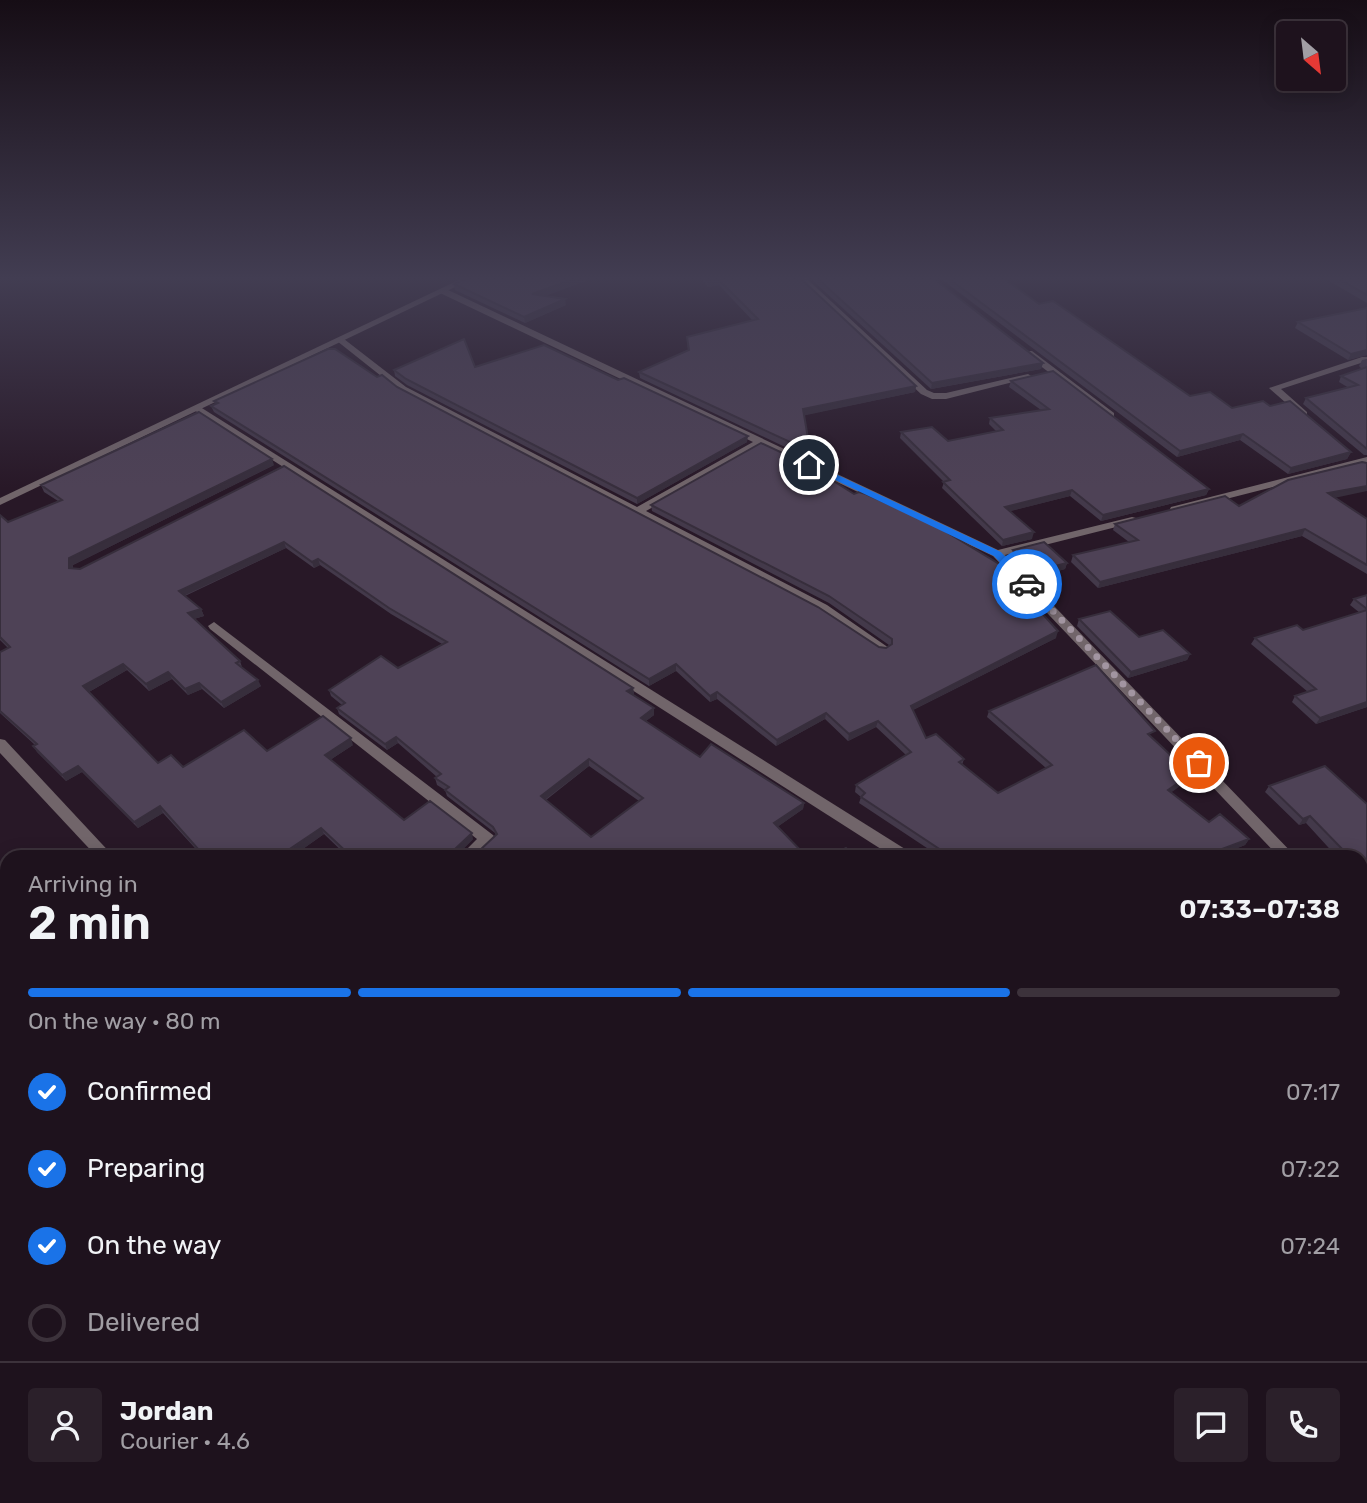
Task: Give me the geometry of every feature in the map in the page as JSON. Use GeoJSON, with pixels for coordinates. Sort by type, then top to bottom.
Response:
{"type":"FeatureCollection","features":[{"type":"Feature","properties":{"kind":"street"},"geometry":{"type":"LineString","coordinates":[[0,502],[326,348]]}},
{"type":"Feature","properties":{"kind":"street"},"geometry":{"type":"LineString","coordinates":[[350,348],[403,389],[823,608],[883,648]]}},
{"type":"Feature","properties":{"kind":"street"},"geometry":{"type":"LineString","coordinates":[[563,348],[997,554],[1282,850]]}},
{"type":"Feature","properties":{"kind":"street"},"geometry":{"type":"LineString","coordinates":[[877,348],[924,392],[932,396],[946,396],[1054,371]]}},
{"type":"Feature","properties":{"kind":"street"},"geometry":{"type":"LineString","coordinates":[[1023,348],[1120,422]]}},
{"type":"Feature","properties":{"kind":"street"},"geometry":{"type":"LineString","coordinates":[[1313,421],[1274,388],[1365,359]]}},
{"type":"Feature","properties":{"kind":"street"},"geometry":{"type":"LineString","coordinates":[[198,408],[281,468],[895,850]]}},
{"type":"Feature","properties":{"kind":"street"},"geometry":{"type":"LineString","coordinates":[[636,512],[761,442]]}},
{"type":"Feature","properties":{"kind":"street"},"geometry":{"type":"LineString","coordinates":[[1351,454],[1365,463]]}},
{"type":"Feature","properties":{"kind":"street"},"geometry":{"type":"LineString","coordinates":[[1167,511],[1365,463]]}},
{"type":"Feature","properties":{"kind":"street"},"geometry":{"type":"LineString","coordinates":[[1209,489],[1220,497]]}},
{"type":"Feature","properties":{"kind":"street"},"geometry":{"type":"LineString","coordinates":[[997,554],[1141,517]]}},
{"type":"Feature","properties":{"kind":"street"},"geometry":{"type":"LineString","coordinates":[[214,626],[488,839],[474,850]]}},
{"type":"Feature","properties":{"kind":"street"},"geometry":{"type":"LineString","coordinates":[[0,744],[100,850]]}},
{"type":"Feature","properties":{"kind":"building"},"geometry":{"type":"Polygon","coordinates":[[[443,348],[468,348],[475,367],[534,348],[551,348],[618,380],[624,378],[748,436],[637,498],[406,379],[394,370],[443,348]]]}},
{"type":"Feature","properties":{"kind":"building"},"geometry":{"type":"Polygon","coordinates":[[[875,348],[916,386],[803,409],[809,444],[803,448],[639,372],[689,350],[875,348]]]}},
{"type":"Feature","properties":{"kind":"building"},"geometry":{"type":"Polygon","coordinates":[[[894,348],[1024,348],[1043,363],[932,383],[894,348]]]}},
{"type":"Feature","properties":{"kind":"building"},"geometry":{"type":"Polygon","coordinates":[[[1042,348],[1121,348],[1190,396],[1210,392],[1232,408],[1263,401],[1270,406],[1290,401],[1351,452],[1291,468],[1243,434],[1180,451],[1042,348]]]}},
{"type":"Feature","properties":{"kind":"building"},"geometry":{"type":"Polygon","coordinates":[[[1341,348],[1367,348],[1367,350],[1351,354],[1341,348]]]}},
{"type":"Feature","properties":{"kind":"building"},"geometry":{"type":"Polygon","coordinates":[[[328,349],[335,349],[377,377],[382,375],[397,387],[818,607],[879,647],[886,648],[892,644],[892,639],[829,596],[651,505],[761,443],[808,465],[854,494],[866,494],[933,524],[1014,573],[1017,576],[1010,578],[1058,631],[911,706],[926,738],[936,734],[964,759],[959,762],[998,793],[1052,765],[989,711],[1096,665],[1155,731],[1148,734],[1191,774],[1168,790],[1209,822],[1220,814],[1249,839],[1219,850],[941,850],[861,797],[865,793],[856,785],[911,752],[878,721],[849,734],[826,713],[777,740],[717,692],[710,696],[676,664],[649,679],[211,406],[218,403],[214,401],[328,349]]]}},
{"type":"Feature","properties":{"kind":"building"},"geometry":{"type":"Polygon","coordinates":[[[1367,367],[1367,449],[1306,398],[1358,385],[1341,376],[1367,367]]]}},
{"type":"Feature","properties":{"kind":"building"},"geometry":{"type":"Polygon","coordinates":[[[1053,371],[1209,489],[1103,515],[1072,490],[1005,507],[1034,532],[1003,540],[943,482],[950,480],[901,432],[932,427],[948,441],[1003,430],[990,418],[1049,409],[1011,381],[1053,371]]]}},
{"type":"Feature","properties":{"kind":"building"},"geometry":{"type":"Polygon","coordinates":[[[199,412],[272,459],[69,558],[69,568],[80,569],[284,466],[633,688],[627,691],[654,708],[641,718],[700,757],[711,744],[804,803],[774,823],[800,850],[480,850],[497,834],[493,827],[445,790],[449,787],[435,778],[441,774],[396,737],[385,744],[337,708],[345,703],[329,690],[381,656],[398,668],[447,642],[389,608],[318,559],[312,562],[284,542],[179,591],[201,609],[188,613],[240,661],[236,663],[258,680],[221,702],[199,683],[185,689],[168,672],[146,684],[123,664],[83,686],[158,763],[171,755],[183,767],[244,730],[267,751],[323,716],[351,738],[325,755],[404,820],[430,801],[472,833],[454,850],[344,850],[321,828],[288,850],[199,850],[160,806],[134,822],[78,766],[62,775],[33,746],[37,744],[0,711],[0,652],[10,647],[0,637],[0,515],[8,522],[62,500],[41,485],[199,412]],[[589,759],[541,796],[591,837],[643,798],[589,759]]]}},
{"type":"Feature","properties":{"kind":"building"},"geometry":{"type":"Polygon","coordinates":[[[1367,463],[1367,486],[1328,493],[1367,519],[1367,565],[1305,529],[1100,582],[1073,555],[1138,540],[1115,524],[1225,496],[1239,506],[1288,480],[1367,463]]]}},
{"type":"Feature","properties":{"kind":"building"},"geometry":{"type":"Polygon","coordinates":[[[1044,542],[1067,563],[1035,571],[1013,550],[1044,542]]]}},
{"type":"Feature","properties":{"kind":"building"},"geometry":{"type":"Polygon","coordinates":[[[1367,595],[1367,609],[1354,599],[1367,595]]]}},
{"type":"Feature","properties":{"kind":"building"},"geometry":{"type":"Polygon","coordinates":[[[1367,610],[1367,702],[1320,718],[1295,696],[1316,689],[1255,638],[1297,625],[1303,630],[1367,610]]]}},
{"type":"Feature","properties":{"kind":"building"},"geometry":{"type":"Polygon","coordinates":[[[1110,611],[1139,637],[1163,630],[1190,654],[1131,672],[1079,619],[1110,611]]]}},
{"type":"Feature","properties":{"kind":"building"},"geometry":{"type":"Polygon","coordinates":[[[1325,766],[1367,804],[1367,850],[1343,850],[1310,816],[1303,819],[1269,786],[1325,766]]]}},
{"type":"Feature","properties":{"kind":"way so far"},"geometry":{"type":"LineString","coordinates":[[1027,584],[1199,763]]}},
{"type":"Feature","properties":{"kind":"route"},"geometry":{"type":"LineString","coordinates":[[809,465],[997,554],[1027,584]]}}]}
